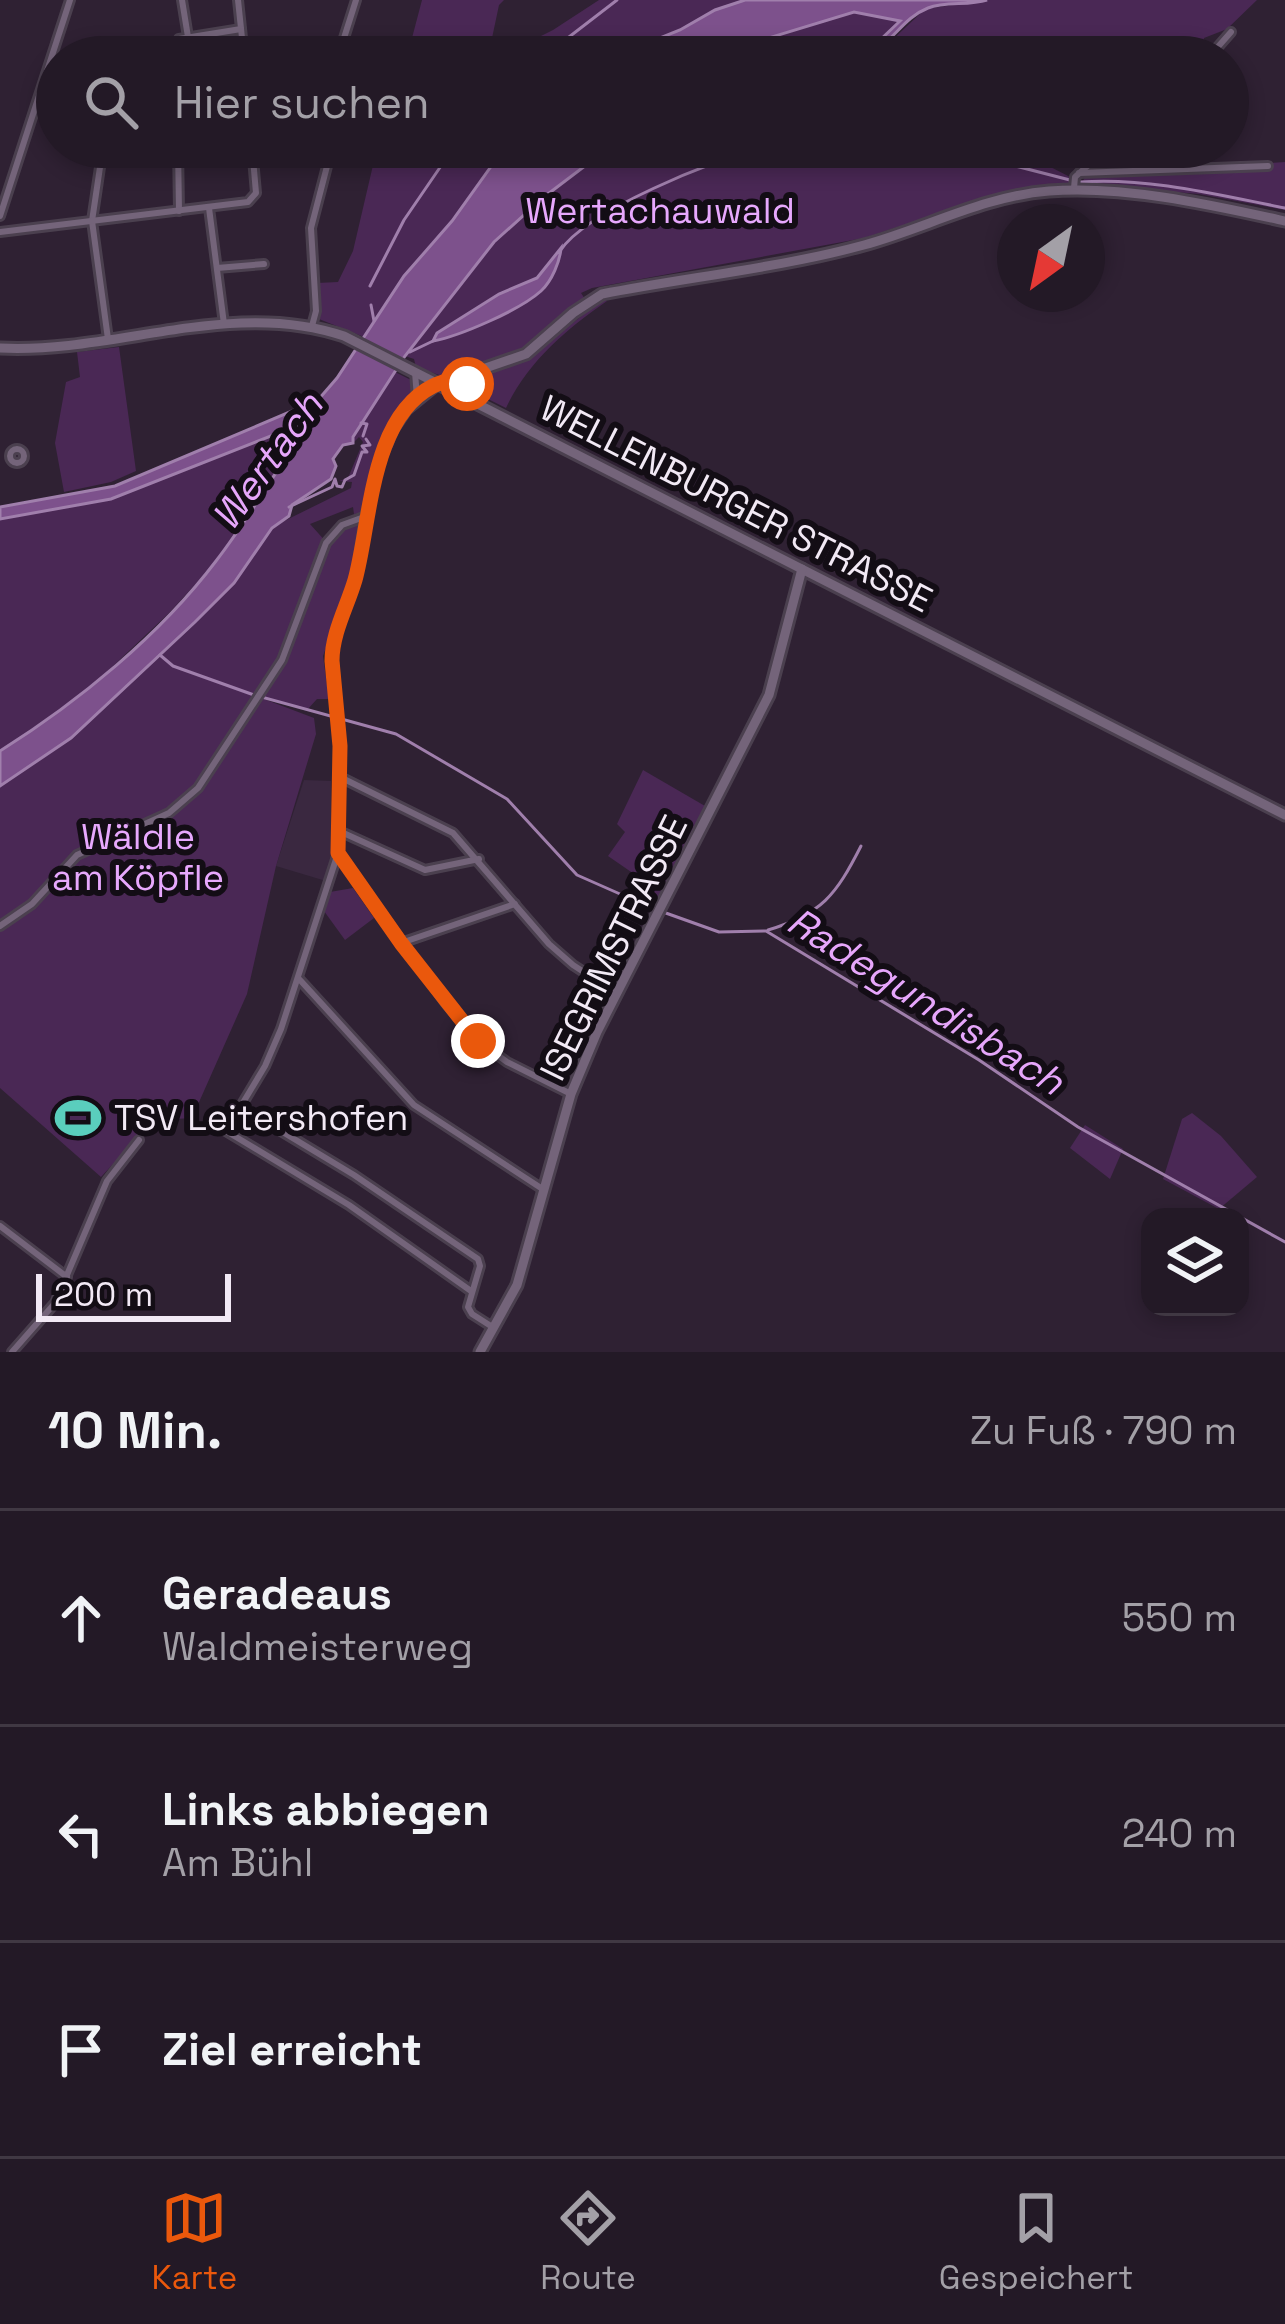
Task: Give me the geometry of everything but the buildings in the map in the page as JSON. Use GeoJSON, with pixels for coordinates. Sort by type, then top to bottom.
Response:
{"type":"FeatureCollection","features":[{"type":"Feature","properties":{"kind":"street"},"geometry":{"type":"LineString","coordinates":[[58,36],[70,0]]}},
{"type":"Feature","properties":{"kind":"street"},"geometry":{"type":"LineString","coordinates":[[182,0],[188,36]]}},
{"type":"Feature","properties":{"kind":"street"},"geometry":{"type":"LineString","coordinates":[[238,0],[242,36]]}},
{"type":"Feature","properties":{"kind":"street"},"geometry":{"type":"LineString","coordinates":[[345,36],[356,0]]}},
{"type":"Feature","properties":{"kind":"street"},"geometry":{"type":"LineString","coordinates":[[195,36],[241,29]]}},
{"type":"Feature","properties":{"kind":"street"},"geometry":{"type":"LineString","coordinates":[[1227,36],[1231,32]]}},
{"type":"Feature","properties":{"kind":"street"},"geometry":{"type":"LineString","coordinates":[[0,216],[36,105]]}},
{"type":"Feature","properties":{"kind":"street"},"geometry":{"type":"LineString","coordinates":[[1249,167],[1268,166]]}},
{"type":"Feature","properties":{"kind":"street"},"geometry":{"type":"LineString","coordinates":[[100,168],[92,221],[108,338]]}},
{"type":"Feature","properties":{"kind":"street"},"geometry":{"type":"LineString","coordinates":[[178,168],[179,211]]}},
{"type":"Feature","properties":{"kind":"street"},"geometry":{"type":"LineString","coordinates":[[0,232],[254,198],[253,168]]}},
{"type":"Feature","properties":{"kind":"street"},"geometry":{"type":"LineString","coordinates":[[312,326],[316,311],[311,228],[327,168]]}},
{"type":"Feature","properties":{"kind":"street"},"geometry":{"type":"LineString","coordinates":[[1074,189],[1085,168]]}},
{"type":"Feature","properties":{"kind":"street"},"geometry":{"type":"LineString","coordinates":[[1079,173],[1214,168]]}},
{"type":"Feature","properties":{"kind":"street"},"geometry":{"type":"LineString","coordinates":[[471,1292],[349,1205],[226,1131],[266,1066],[300,980],[338,853],[340,777],[332,646],[356,578],[365,516],[394,429],[417,398],[439,384],[526,354],[602,294],[858,247],[993,201],[1074,189],[1196,202],[1285,221]]}},
{"type":"Feature","properties":{"kind":"street"},"geometry":{"type":"LineString","coordinates":[[208,206],[224,324]]}},
{"type":"Feature","properties":{"kind":"street"},"geometry":{"type":"LineString","coordinates":[[217,268],[264,264]]}},
{"type":"Feature","properties":{"kind":"street","name":"WELLENBURGER STRASSE"},"geometry":{"type":"LineString","coordinates":[[0,348],[268,320],[312,326],[352,340],[1285,815]]}},
{"type":"Feature","properties":{"kind":"street"},"geometry":{"type":"LineString","coordinates":[[409,369],[417,398]]}},
{"type":"Feature","properties":{"kind":"street"},"geometry":{"type":"LineString","coordinates":[[468,374],[468,398]]}},
{"type":"Feature","properties":{"kind":"street"},"geometry":{"type":"LineString","coordinates":[[0,447],[11,452]]}},
{"type":"Feature","properties":{"kind":"street"},"geometry":{"type":"LineString","coordinates":[[0,926],[32,904],[76,855],[169,813],[198,788],[282,660],[326,543],[342,525],[365,516]]}},
{"type":"Feature","properties":{"kind":"street","name":"ISEGRIMSTRASSE"},"geometry":{"type":"LineString","coordinates":[[480,1352],[517,1285],[571,1094],[616,993],[769,695],[802,568]]}},
{"type":"Feature","properties":{"kind":"street"},"geometry":{"type":"LineString","coordinates":[[340,777],[433,820],[465,843],[556,951],[616,993]]}},
{"type":"Feature","properties":{"kind":"street"},"geometry":{"type":"LineString","coordinates":[[339,831],[425,870],[479,859]]}},
{"type":"Feature","properties":{"kind":"street"},"geometry":{"type":"LineString","coordinates":[[338,853],[465,1027],[491,1053],[571,1094]]}},
{"type":"Feature","properties":{"kind":"street"},"geometry":{"type":"LineString","coordinates":[[401,943],[515,904]]}},
{"type":"Feature","properties":{"kind":"street"},"geometry":{"type":"LineString","coordinates":[[300,980],[414,1105],[544,1190]]}},
{"type":"Feature","properties":{"kind":"street"},"geometry":{"type":"LineString","coordinates":[[241,1107],[354,1174],[478,1259],[470,1310],[494,1328]]}},
{"type":"Feature","properties":{"kind":"street"},"geometry":{"type":"LineString","coordinates":[[12,1352],[55,1303],[106,1181],[139,1140]]}},
{"type":"Feature","properties":{"kind":"street"},"geometry":{"type":"LineString","coordinates":[[0,1226],[67,1276]]}},
{"type":"Feature","properties":{"kind":"shaded area"},"geometry":{"type":"Polygon","coordinates":[[[745,0],[987,0],[928,8],[892,36],[884,36],[900,21],[854,12],[775,36],[665,36],[745,0]]]}},
{"type":"Feature","properties":{"kind":"shaded area"},"geometry":{"type":"Polygon","coordinates":[[[490,168],[582,168],[494,242],[405,356],[353,443],[343,445],[333,459],[336,466],[331,479],[292,505],[289,516],[272,528],[234,583],[71,738],[0,786],[0,751],[88,689],[170,615],[228,544],[309,421],[111,499],[0,519],[0,507],[115,486],[318,400],[404,276],[490,168]]]}},
{"type":"Feature","properties":{"kind":"shaded area"},"geometry":{"type":"Polygon","coordinates":[[[561,248],[552,276],[531,298],[489,321],[433,341],[437,333],[499,294],[537,278],[561,248]]]}},
{"type":"Feature","properties":{"kind":"shaded area"},"geometry":{"type":"Polygon","coordinates":[[[304,780],[331,781],[332,852],[326,881],[276,866],[304,780]]]}},
{"type":"Feature","properties":{"kind":"green space"},"geometry":{"type":"Polygon","coordinates":[[[422,0],[504,0],[492,36],[413,36],[422,0]]]}},
{"type":"Feature","properties":{"kind":"green space"},"geometry":{"type":"Polygon","coordinates":[[[599,0],[745,0],[668,36],[541,36],[599,0]]]}},
{"type":"Feature","properties":{"kind":"green space"},"geometry":{"type":"Polygon","coordinates":[[[987,0],[1257,0],[1227,29],[1209,36],[896,36],[925,9],[987,0]]]}},
{"type":"Feature","properties":{"kind":"green space"},"geometry":{"type":"Polygon","coordinates":[[[854,12],[900,21],[884,36],[775,36],[854,12]]]}},
{"type":"Feature","properties":{"kind":"green space"},"geometry":{"type":"Polygon","coordinates":[[[1285,162],[1285,210],[1199,194],[1081,184],[1087,174],[1266,168],[1285,162]]]}},
{"type":"Feature","properties":{"kind":"green space"},"geometry":{"type":"Polygon","coordinates":[[[372,168],[490,168],[404,276],[364,337],[319,319],[317,283],[338,282],[353,251],[372,168]]]}},
{"type":"Feature","properties":{"kind":"green space","name":"Wertachauwald"},"geometry":{"type":"Polygon","coordinates":[[[582,168],[1053,168],[1070,177],[1070,183],[979,200],[864,238],[592,288],[581,293],[585,299],[515,356],[442,376],[416,367],[414,359],[405,356],[494,242],[582,168]],[[560,249],[537,278],[499,294],[437,333],[438,341],[543,290],[560,249]]]}},
{"type":"Feature","properties":{"kind":"green space"},"geometry":{"type":"Polygon","coordinates":[[[602,300],[607,301],[536,362],[506,408],[472,391],[477,379],[524,361],[602,300]]]}},
{"type":"Feature","properties":{"kind":"green space"},"geometry":{"type":"Polygon","coordinates":[[[119,347],[136,471],[64,492],[55,443],[66,382],[80,377],[77,352],[119,347]]]}},
{"type":"Feature","properties":{"kind":"green space","name":"Wäldle am Köpfle"},"geometry":{"type":"Polygon","coordinates":[[[395,372],[415,382],[415,396],[391,428],[362,513],[354,514],[353,507],[310,524],[327,543],[347,523],[362,521],[353,575],[323,656],[329,699],[317,699],[307,710],[256,696],[314,718],[316,734],[276,866],[247,994],[192,1118],[143,1121],[148,1126],[101,1177],[0,1088],[0,786],[71,738],[121,692],[234,583],[272,527],[351,488],[352,482],[339,481],[348,478],[363,442],[359,437],[351,440],[395,372]]]}},
{"type":"Feature","properties":{"kind":"green space"},"geometry":{"type":"Polygon","coordinates":[[[302,421],[294,448],[214,564],[89,689],[0,751],[0,519],[111,499],[302,421]]]}},
{"type":"Feature","properties":{"kind":"green space"},"geometry":{"type":"Polygon","coordinates":[[[643,770],[705,806],[655,903],[637,876],[608,856],[625,832],[617,824],[643,770]]]}},
{"type":"Feature","properties":{"kind":"green space"},"geometry":{"type":"Polygon","coordinates":[[[353,888],[374,918],[345,940],[324,911],[330,892],[353,888]]]}},
{"type":"Feature","properties":{"kind":"green space"},"geometry":{"type":"Polygon","coordinates":[[[1192,1113],[1221,1136],[1257,1177],[1220,1208],[1163,1179],[1182,1119],[1192,1113]]]}},
{"type":"Feature","properties":{"kind":"green space"},"geometry":{"type":"Polygon","coordinates":[[[1085,1125],[1123,1149],[1110,1179],[1070,1148],[1085,1125]]]}},
{"type":"Feature","properties":{"kind":"waterway"},"geometry":{"type":"LineString","coordinates":[[570,36],[617,0]]}},
{"type":"Feature","properties":{"kind":"waterway"},"geometry":{"type":"LineString","coordinates":[[370,286],[404,220],[440,168]]}},
{"type":"Feature","properties":{"kind":"waterway"},"geometry":{"type":"LineString","coordinates":[[560,251],[596,219],[702,168]]}},
{"type":"Feature","properties":{"kind":"waterway"},"geometry":{"type":"LineString","coordinates":[[1023,168],[1070,180]]}},
{"type":"Feature","properties":{"kind":"waterway"},"geometry":{"type":"LineString","coordinates":[[1080,182],[1157,185],[1285,208]]}},
{"type":"Feature","properties":{"kind":"waterway"},"geometry":{"type":"LineString","coordinates":[[371,305],[374,321]]}},
{"type":"Feature","properties":{"kind":"waterway"},"geometry":{"type":"LineString","coordinates":[[410,352],[433,341]]}},
{"type":"Feature","properties":{"kind":"waterway"},"geometry":{"type":"LineString","coordinates":[[361,423],[367,424],[363,436]]}},
{"type":"Feature","properties":{"kind":"waterway"},"geometry":{"type":"LineString","coordinates":[[289,507],[332,487],[335,479],[342,487],[354,475],[362,452],[367,452],[362,446],[370,445],[366,439]]}},
{"type":"Feature","properties":{"kind":"waterway","name":"Radegundisbach"},"geometry":{"type":"LineString","coordinates":[[160,655],[173,666],[254,695],[396,734],[507,799],[577,875],[654,909]]}},
{"type":"Feature","properties":{"kind":"waterway"},"geometry":{"type":"LineString","coordinates":[[768,930],[802,917],[825,900],[844,878],[861,846]]}},
{"type":"Feature","properties":{"kind":"waterway","name":"Radegundisbach"},"geometry":{"type":"LineString","coordinates":[[663,912],[719,932],[766,931],[979,1060],[1078,1127],[1285,1242]]}},
{"type":"Feature","properties":{"kind":"place","name":"TSV Leitershofen"},"geometry":{"type":"Point","coordinates":[78,1118]}},
{"type":"Feature","properties":{"kind":"route"},"geometry":{"type":"LineString","coordinates":[[467,384],[468,374],[429,388],[394,429],[365,516],[356,578],[332,646],[332,661],[340,746],[338,853],[478,1041]]}},
{"type":"Feature","properties":{"kind":"water label","name":"Wertach"},"geometry":{"type":"Point","coordinates":[267,461]}}]}
